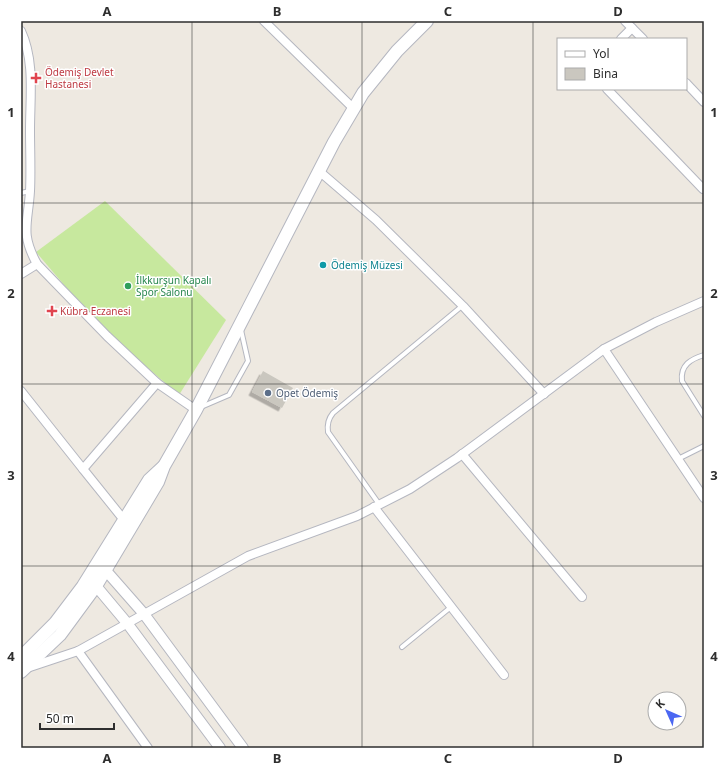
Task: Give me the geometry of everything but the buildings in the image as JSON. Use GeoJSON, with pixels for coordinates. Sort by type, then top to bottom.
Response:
{"type":"FeatureCollection","features":[{"type":"Feature","properties":{"kind":"main road"},"geometry":{"type":"LineString","coordinates":[[21,657],[55,623],[92,582],[106,571],[158,482],[164,466],[196,410],[319,172],[354,109],[364,93],[397,51],[427,21]]}},
{"type":"Feature","properties":{"kind":"main road"},"geometry":{"type":"LineString","coordinates":[[23,670],[60,635],[92,582],[98,562],[149,480],[164,466]]}},
{"type":"Feature","properties":{"kind":"street"},"geometry":{"type":"LineString","coordinates":[[264,21],[354,109]]}},
{"type":"Feature","properties":{"kind":"street"},"geometry":{"type":"LineString","coordinates":[[625,21],[642,38]]}},
{"type":"Feature","properties":{"kind":"street"},"geometry":{"type":"LineString","coordinates":[[622,38],[632,28]]}},
{"type":"Feature","properties":{"kind":"street"},"geometry":{"type":"LineString","coordinates":[[22,35],[28,53],[30,69],[30,191],[25,228],[30,252],[37,264],[107,336],[157,383],[196,410]]}},
{"type":"Feature","properties":{"kind":"street"},"geometry":{"type":"LineString","coordinates":[[687,84],[704,102]]}},
{"type":"Feature","properties":{"kind":"street"},"geometry":{"type":"LineString","coordinates":[[609,90],[703,189],[704,188]]}},
{"type":"Feature","properties":{"kind":"street"},"geometry":{"type":"LineString","coordinates":[[319,172],[376,220],[463,306],[544,394]]}},
{"type":"Feature","properties":{"kind":"street"},"geometry":{"type":"LineString","coordinates":[[21,274],[37,264]]}},
{"type":"Feature","properties":{"kind":"street"},"geometry":{"type":"LineString","coordinates":[[23,670],[78,651],[248,556],[357,516],[410,489],[462,454],[604,349],[656,322],[704,301]]}},
{"type":"Feature","properties":{"kind":"street"},"geometry":{"type":"LineString","coordinates":[[604,349],[704,498]]}},
{"type":"Feature","properties":{"kind":"street"},"geometry":{"type":"LineString","coordinates":[[84,469],[157,383]]}},
{"type":"Feature","properties":{"kind":"street"},"geometry":{"type":"LineString","coordinates":[[21,391],[124,520]]}},
{"type":"Feature","properties":{"kind":"street"},"geometry":{"type":"LineString","coordinates":[[462,454],[582,597]]}},
{"type":"Feature","properties":{"kind":"street"},"geometry":{"type":"LineString","coordinates":[[377,506],[504,675]]}},
{"type":"Feature","properties":{"kind":"street"},"geometry":{"type":"LineString","coordinates":[[98,562],[144,614],[243,748]]}},
{"type":"Feature","properties":{"kind":"street"},"geometry":{"type":"LineString","coordinates":[[92,582],[127,623],[220,748]]}},
{"type":"Feature","properties":{"kind":"street"},"geometry":{"type":"LineString","coordinates":[[78,651],[148,748]]}},
{"type":"Feature","properties":{"kind":"lane"},"geometry":{"type":"LineString","coordinates":[[21,193],[30,191]]}},
{"type":"Feature","properties":{"kind":"lane"},"geometry":{"type":"LineString","coordinates":[[377,506],[328,432],[328,422],[330,417],[463,306]]}},
{"type":"Feature","properties":{"kind":"lane"},"geometry":{"type":"LineString","coordinates":[[196,410],[229,395],[248,361],[240,324]]}},
{"type":"Feature","properties":{"kind":"lane"},"geometry":{"type":"LineString","coordinates":[[704,355],[688,362],[682,370],[681,377],[704,416]]}},
{"type":"Feature","properties":{"kind":"lane"},"geometry":{"type":"LineString","coordinates":[[678,460],[704,446]]}},
{"type":"Feature","properties":{"kind":"lane"},"geometry":{"type":"LineString","coordinates":[[402,647],[452,607]]}},
{"type":"Feature","properties":{"kind":"green space","name":"İlkkurşun Kapalı Spor Salonu"},"geometry":{"type":"Polygon","coordinates":[[[105,201],[226,320],[179,395],[99,326],[36,252],[105,201]]]}},
{"type":"Feature","properties":{"kind":"place","name":"Ödemiş Devlet Hastanesi"},"geometry":{"type":"Point","coordinates":[36,78]}},
{"type":"Feature","properties":{"kind":"place","name":"Ödemiş Müzesi"},"geometry":{"type":"Point","coordinates":[323,265]}},
{"type":"Feature","properties":{"kind":"place","name":"İlkkurşun Kapalı Spor Salonu"},"geometry":{"type":"Point","coordinates":[128,286]}},
{"type":"Feature","properties":{"kind":"place","name":"Kübra Eczanesi"},"geometry":{"type":"Point","coordinates":[52,311]}},
{"type":"Feature","properties":{"kind":"place","name":"Opet Ödemiş"},"geometry":{"type":"Point","coordinates":[268,393]}}]}
